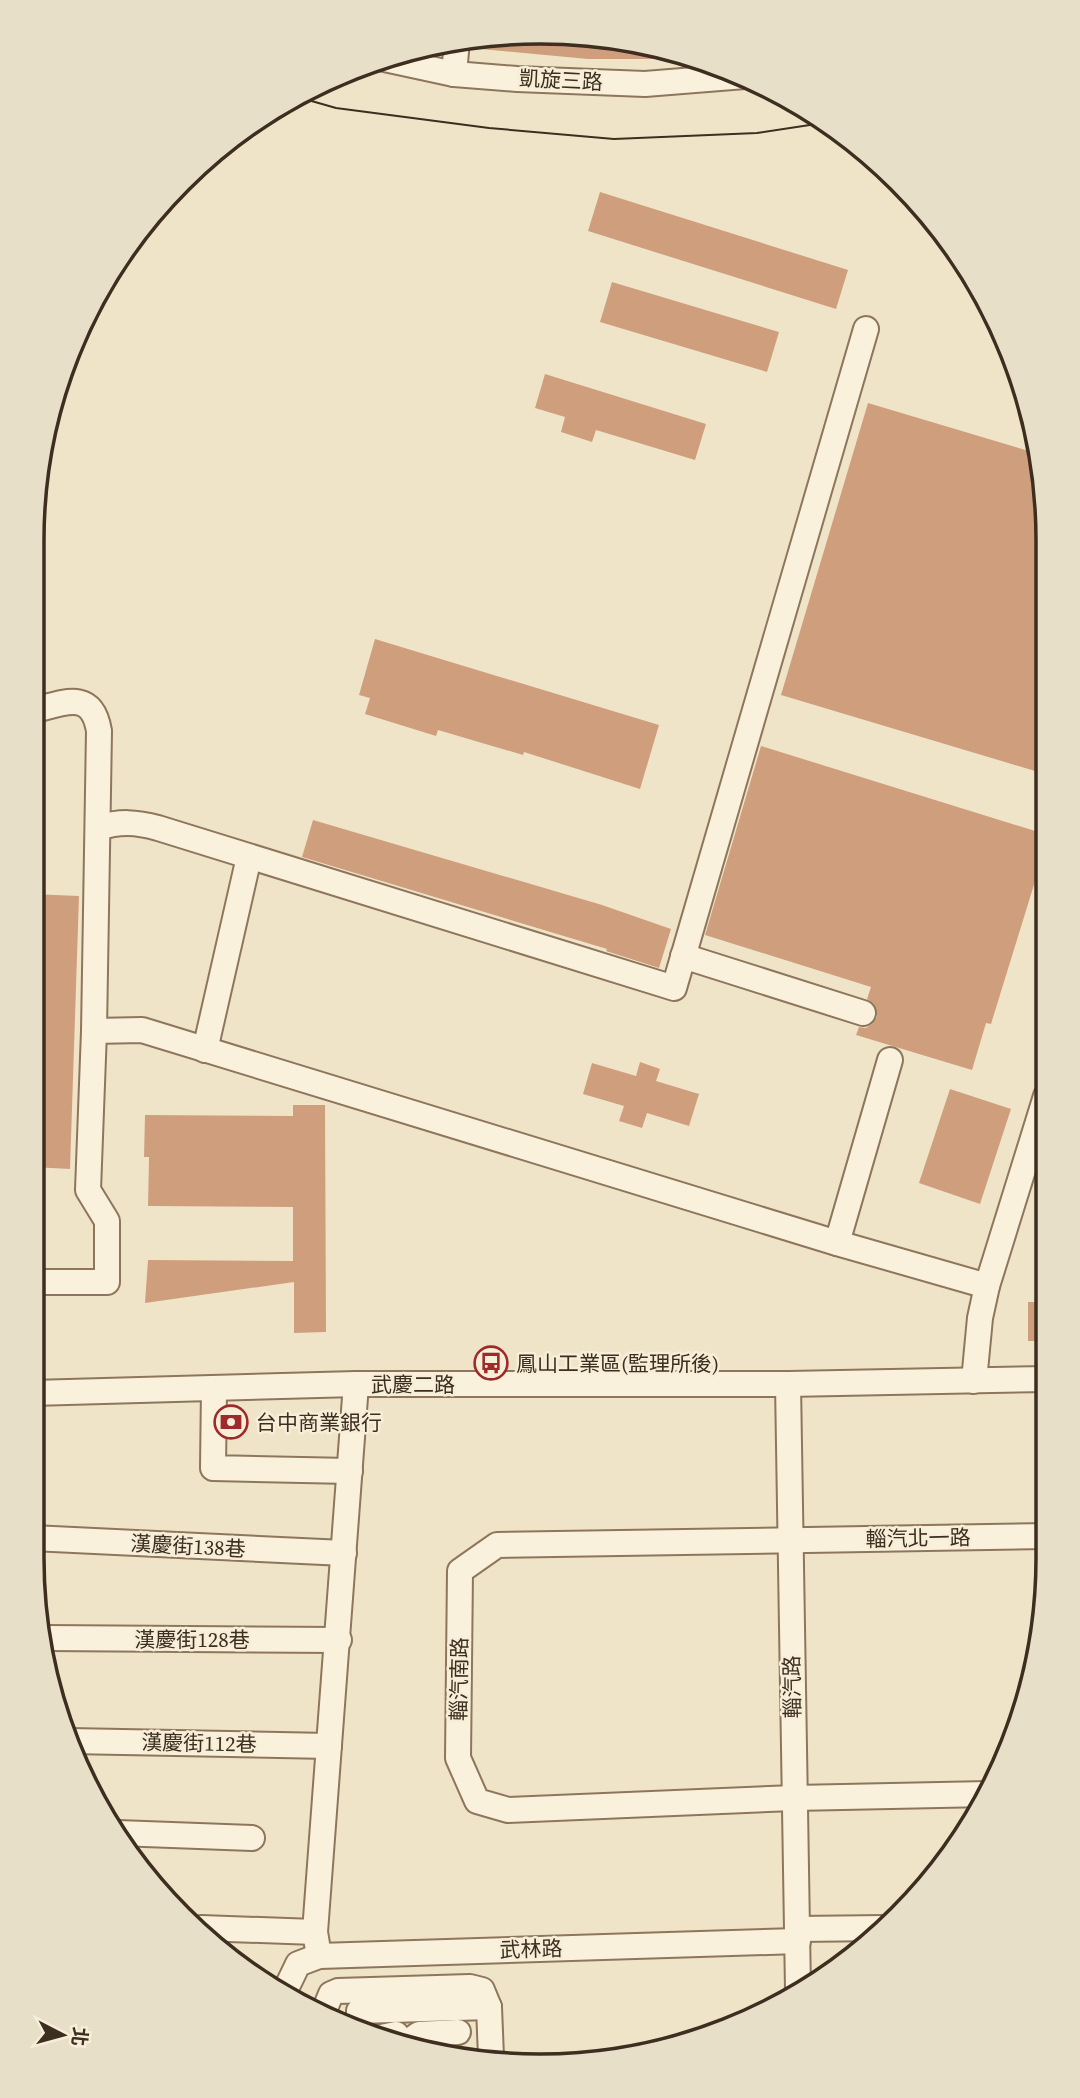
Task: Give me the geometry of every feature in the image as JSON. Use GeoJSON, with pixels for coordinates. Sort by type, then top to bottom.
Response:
{"type":"FeatureCollection","features":[{"type":"Feature","properties":{"kind":"street"},"geometry":{"type":"LineString","coordinates":[[454,74],[456,51]]}},
{"type":"Feature","properties":{"kind":"street","name":"凱旋三路"},"geometry":{"type":"LineString","coordinates":[[404,63],[454,74],[645,84],[720,78]]}},
{"type":"Feature","properties":{"kind":"street"},"geometry":{"type":"LineString","coordinates":[[98,828],[118,822],[138,823],[674,988],[866,329]]}},
{"type":"Feature","properties":{"kind":"street"},"geometry":{"type":"LineString","coordinates":[[44,708],[77,701],[88,706],[97,715],[99,731],[94,1031],[88,1190],[107,1221],[107,1282],[44,1282]]}},
{"type":"Feature","properties":{"kind":"street"},"geometry":{"type":"LineString","coordinates":[[205,1049],[249,857]]}},
{"type":"Feature","properties":{"kind":"street"},"geometry":{"type":"LineString","coordinates":[[683,956],[863,1013]]}},
{"type":"Feature","properties":{"kind":"street"},"geometry":{"type":"LineString","coordinates":[[94,1031],[142,1030],[837,1244],[987,1286]]}},
{"type":"Feature","properties":{"kind":"street"},"geometry":{"type":"LineString","coordinates":[[837,1244],[890,1060]]}},
{"type":"Feature","properties":{"kind":"street"},"geometry":{"type":"LineString","coordinates":[[974,1381],[980,1318],[987,1286],[1036,1128]]}},
{"type":"Feature","properties":{"kind":"street","name":"武慶二路"},"geometry":{"type":"LineString","coordinates":[[44,1393],[356,1384],[788,1384],[1036,1380]]}},
{"type":"Feature","properties":{"kind":"street"},"geometry":{"type":"LineString","coordinates":[[288,1985],[298,1964],[317,1944],[356,1384]]}},
{"type":"Feature","properties":{"kind":"street","name":"輜汽路"},"geometry":{"type":"LineString","coordinates":[[788,1384],[798,1982]]}},
{"type":"Feature","properties":{"kind":"street"},"geometry":{"type":"LineString","coordinates":[[214,1388],[213,1468],[350,1471]]}},
{"type":"Feature","properties":{"kind":"street","name":"輜汽北一路"},"geometry":{"type":"LineString","coordinates":[[789,1540],[1036,1536]]}},
{"type":"Feature","properties":{"kind":"street","name":"漢慶街138巷"},"geometry":{"type":"LineString","coordinates":[[44,1539],[344,1553]]}},
{"type":"Feature","properties":{"kind":"street","name":"輜汽南路"},"geometry":{"type":"LineString","coordinates":[[789,1540],[497,1545],[460,1571],[457,1758],[477,1801],[508,1810],[794,1798]]}},
{"type":"Feature","properties":{"kind":"street","name":"漢慶街128巷"},"geometry":{"type":"LineString","coordinates":[[50,1638],[339,1640]]}},
{"type":"Feature","properties":{"kind":"street","name":"漢慶街112巷"},"geometry":{"type":"LineString","coordinates":[[79,1741],[330,1746]]}},
{"type":"Feature","properties":{"kind":"street"},"geometry":{"type":"LineString","coordinates":[[794,1798],[976,1794]]}},
{"type":"Feature","properties":{"kind":"street"},"geometry":{"type":"LineString","coordinates":[[127,1833],[252,1838]]}},
{"type":"Feature","properties":{"kind":"street","name":"武林路"},"geometry":{"type":"LineString","coordinates":[[211,1929],[317,1944],[797,1935],[869,1929]]}},
{"type":"Feature","properties":{"kind":"street"},"geometry":{"type":"LineString","coordinates":[[326,2005],[331,1994],[338,1991],[470,1987],[482,1990],[489,2007],[491,2051]]}},
{"type":"Feature","properties":{"kind":"street"},"geometry":{"type":"LineString","coordinates":[[414,2038],[419,2034],[448,2032],[489,2007]]}},
{"type":"Feature","properties":{"kind":"street"},"geometry":{"type":"LineString","coordinates":[[359,2020],[359,2011],[389,2031]]}},
{"type":"Feature","properties":{"kind":"street"},"geometry":{"type":"LineString","coordinates":[[403,2035],[448,2032]]}},
{"type":"Feature","properties":{"kind":"building"},"geometry":{"type":"Polygon","coordinates":[[[508,45],[572,45],[637,53],[660,59],[588,59],[473,48],[508,45]]]}},
{"type":"Feature","properties":{"kind":"building"},"geometry":{"type":"Polygon","coordinates":[[[600,192],[848,270],[836,309],[588,231],[600,192]]]}},
{"type":"Feature","properties":{"kind":"building"},"geometry":{"type":"Polygon","coordinates":[[[612,282],[779,332],[767,372],[600,322],[612,282]]]}},
{"type":"Feature","properties":{"kind":"building"},"geometry":{"type":"Polygon","coordinates":[[[545,374],[706,424],[695,460],[596,430],[592,442],[561,432],[565,417],[535,408],[545,374]]]}},
{"type":"Feature","properties":{"kind":"building"},"geometry":{"type":"Polygon","coordinates":[[[868,403],[1028,451],[1036,540],[1036,771],[781,695],[868,403]]]}},
{"type":"Feature","properties":{"kind":"building"},"geometry":{"type":"Polygon","coordinates":[[[375,639],[659,725],[640,789],[524,752],[523,755],[438,730],[436,736],[365,714],[370,698],[359,695],[375,639]]]}},
{"type":"Feature","properties":{"kind":"building"},"geometry":{"type":"Polygon","coordinates":[[[761,746],[1036,831],[1036,878],[991,1024],[986,1023],[972,1070],[856,1035],[859,1027],[866,1028],[877,1017],[874,1004],[867,999],[871,987],[705,935],[761,746]]]}},
{"type":"Feature","properties":{"kind":"building"},"geometry":{"type":"Polygon","coordinates":[[[313,820],[602,905],[671,929],[659,968],[606,951],[607,949],[302,857],[313,820]]]}},
{"type":"Feature","properties":{"kind":"building"},"geometry":{"type":"Polygon","coordinates":[[[44,895],[79,896],[70,1169],[44,1168],[44,895]]]}},
{"type":"Feature","properties":{"kind":"building"},"geometry":{"type":"Polygon","coordinates":[[[640,1062],[660,1069],[656,1081],[699,1094],[689,1126],[647,1113],[642,1128],[619,1121],[624,1106],[583,1094],[592,1063],[636,1076],[640,1062]]]}},
{"type":"Feature","properties":{"kind":"building"},"geometry":{"type":"Polygon","coordinates":[[[950,1089],[1011,1109],[980,1204],[919,1183],[950,1089]]]}},
{"type":"Feature","properties":{"kind":"building"},"geometry":{"type":"Polygon","coordinates":[[[293,1105],[325,1105],[326,1332],[294,1333],[294,1282],[145,1303],[148,1260],[293,1261],[293,1207],[148,1206],[149,1157],[144,1157],[145,1115],[293,1116],[293,1105]]]}},
{"type":"Feature","properties":{"kind":"building"},"geometry":{"type":"Polygon","coordinates":[[[1028,1302],[1036,1302],[1036,1341],[1028,1341],[1028,1302]]]}},
{"type":"Feature","properties":{"kind":"tram line"},"geometry":{"type":"LineString","coordinates":[[310,101],[336,108],[489,128],[614,139],[757,133],[812,125]]}},
{"type":"Feature","properties":{"kind":"place","name":"鳳山工業區(監理所後)"},"geometry":{"type":"Point","coordinates":[491,1363]}},
{"type":"Feature","properties":{"kind":"place","name":"台中商業銀行"},"geometry":{"type":"Point","coordinates":[231,1422]}}]}
